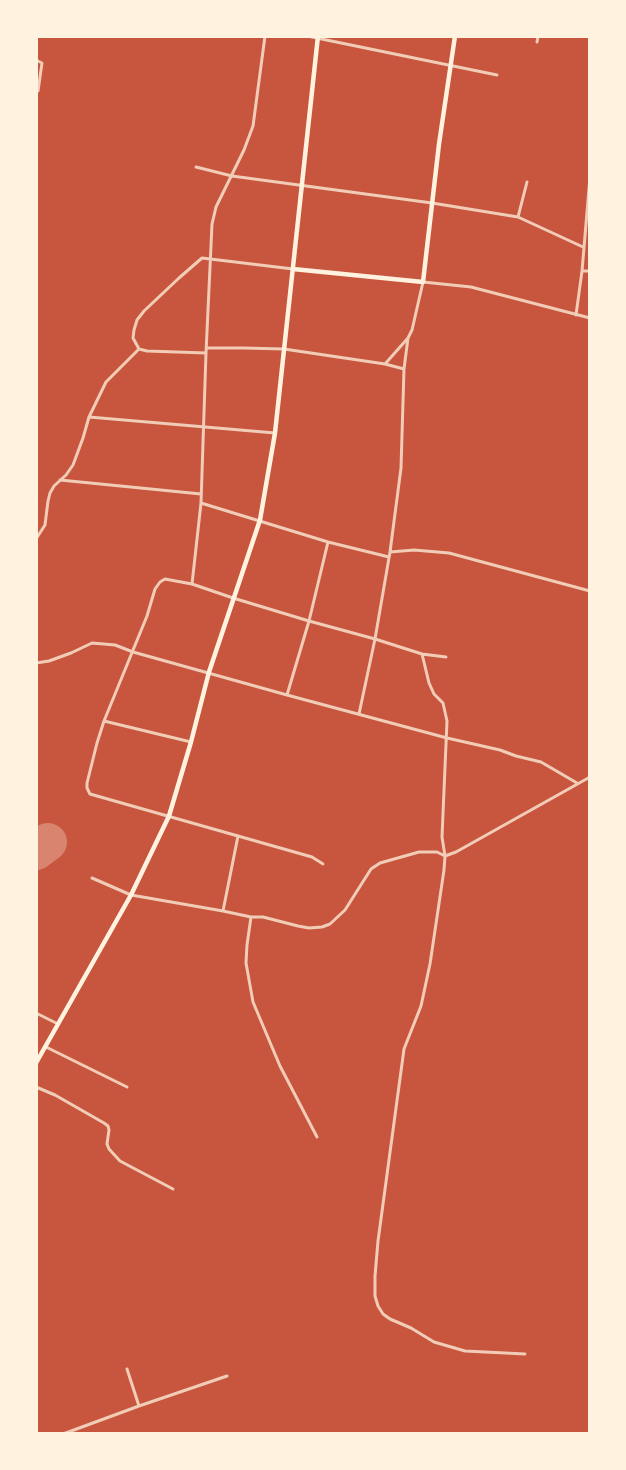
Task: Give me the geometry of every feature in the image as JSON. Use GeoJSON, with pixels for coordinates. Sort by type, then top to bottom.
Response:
{"type":"FeatureCollection","features":[{"type":"Feature","properties":{"kind":"main road"},"geometry":{"type":"LineString","coordinates":[[293,269],[423,282],[455,36]]}},
{"type":"Feature","properties":{"kind":"main road"},"geometry":{"type":"LineString","coordinates":[[36,1062],[131,895],[170,816],[209,672],[260,520],[275,433],[318,37]]}},
{"type":"Feature","properties":{"kind":"street"},"geometry":{"type":"LineString","coordinates":[[192,584],[201,503],[206,351],[214,216],[253,126],[265,36]]}},
{"type":"Feature","properties":{"kind":"street"},"geometry":{"type":"LineString","coordinates":[[308,36],[497,75]]}},
{"type":"Feature","properties":{"kind":"street"},"geometry":{"type":"LineString","coordinates":[[537,42],[538,36]]}},
{"type":"Feature","properties":{"kind":"street"},"geometry":{"type":"LineString","coordinates":[[36,60],[42,63],[38,91]]}},
{"type":"Feature","properties":{"kind":"street"},"geometry":{"type":"LineString","coordinates":[[196,167],[232,176],[432,203],[518,217],[583,247]]}},
{"type":"Feature","properties":{"kind":"street"},"geometry":{"type":"LineString","coordinates":[[576,315],[590,177]]}},
{"type":"Feature","properties":{"kind":"street"},"geometry":{"type":"LineString","coordinates":[[518,217],[526,182]]}},
{"type":"Feature","properties":{"kind":"street"},"geometry":{"type":"LineString","coordinates":[[293,269],[205,257],[199,259],[144,311],[137,320],[133,338],[139,349],[147,351],[206,351],[243,348],[284,349],[385,364],[404,369]]}},
{"type":"Feature","properties":{"kind":"street"},"geometry":{"type":"LineString","coordinates":[[582,270],[590,271]]}},
{"type":"Feature","properties":{"kind":"street"},"geometry":{"type":"LineString","coordinates":[[359,714],[375,639],[390,552],[401,468],[404,369],[408,338],[416,315],[423,282],[471,287],[590,318]]}},
{"type":"Feature","properties":{"kind":"street"},"geometry":{"type":"LineString","coordinates":[[385,364],[408,338]]}},
{"type":"Feature","properties":{"kind":"street"},"geometry":{"type":"LineString","coordinates":[[36,538],[45,525],[50,493],[72,465],[83,438],[88,417],[106,382],[139,349]]}},
{"type":"Feature","properties":{"kind":"street"},"geometry":{"type":"LineString","coordinates":[[88,417],[275,433]]}},
{"type":"Feature","properties":{"kind":"street"},"geometry":{"type":"LineString","coordinates":[[59,480],[201,494]]}},
{"type":"Feature","properties":{"kind":"street"},"geometry":{"type":"LineString","coordinates":[[201,503],[328,542],[388,557]]}},
{"type":"Feature","properties":{"kind":"street"},"geometry":{"type":"LineString","coordinates":[[287,695],[309,621],[328,542]]}},
{"type":"Feature","properties":{"kind":"street"},"geometry":{"type":"LineString","coordinates":[[390,552],[414,550],[449,553],[590,591]]}},
{"type":"Feature","properties":{"kind":"street"},"geometry":{"type":"LineString","coordinates":[[322,864],[312,857],[90,794],[87,783],[104,722],[147,616],[155,589],[165,579],[192,584],[422,654],[446,657]]}},
{"type":"Feature","properties":{"kind":"street"},"geometry":{"type":"LineString","coordinates":[[36,663],[49,661],[92,643],[115,645],[133,652],[287,695],[541,762],[578,782]]}},
{"type":"Feature","properties":{"kind":"street"},"geometry":{"type":"LineString","coordinates":[[422,654],[429,683],[434,694],[443,703],[447,721],[442,884],[430,964],[421,1006],[404,1049],[378,1241],[375,1296],[383,1314],[434,1342],[465,1351],[524,1354]]}},
{"type":"Feature","properties":{"kind":"street"},"geometry":{"type":"LineString","coordinates":[[104,722],[191,742]]}},
{"type":"Feature","properties":{"kind":"street"},"geometry":{"type":"LineString","coordinates":[[92,878],[131,895],[224,910],[250,917],[263,917],[304,927],[322,928],[330,924],[344,910],[372,869],[380,863],[419,852],[437,852],[444,856],[456,852],[590,777]]}},
{"type":"Feature","properties":{"kind":"street"},"geometry":{"type":"LineString","coordinates":[[224,910],[238,836]]}},
{"type":"Feature","properties":{"kind":"street"},"geometry":{"type":"LineString","coordinates":[[250,917],[246,945],[246,963],[253,1002],[280,1066],[317,1138]]}},
{"type":"Feature","properties":{"kind":"street"},"geometry":{"type":"LineString","coordinates":[[36,1013],[58,1024]]}},
{"type":"Feature","properties":{"kind":"street"},"geometry":{"type":"LineString","coordinates":[[46,1047],[127,1087]]}},
{"type":"Feature","properties":{"kind":"street"},"geometry":{"type":"LineString","coordinates":[[36,1087],[55,1095],[104,1123],[108,1126],[109,1130],[106,1144],[120,1161],[173,1189]]}},
{"type":"Feature","properties":{"kind":"street"},"geometry":{"type":"LineString","coordinates":[[127,1369],[139,1406]]}},
{"type":"Feature","properties":{"kind":"street"},"geometry":{"type":"LineString","coordinates":[[63,1434],[227,1376]]}},
{"type":"Feature","properties":{"kind":"runway"},"geometry":{"type":"LineString","coordinates":[[36,851],[48,842]]}}]}
